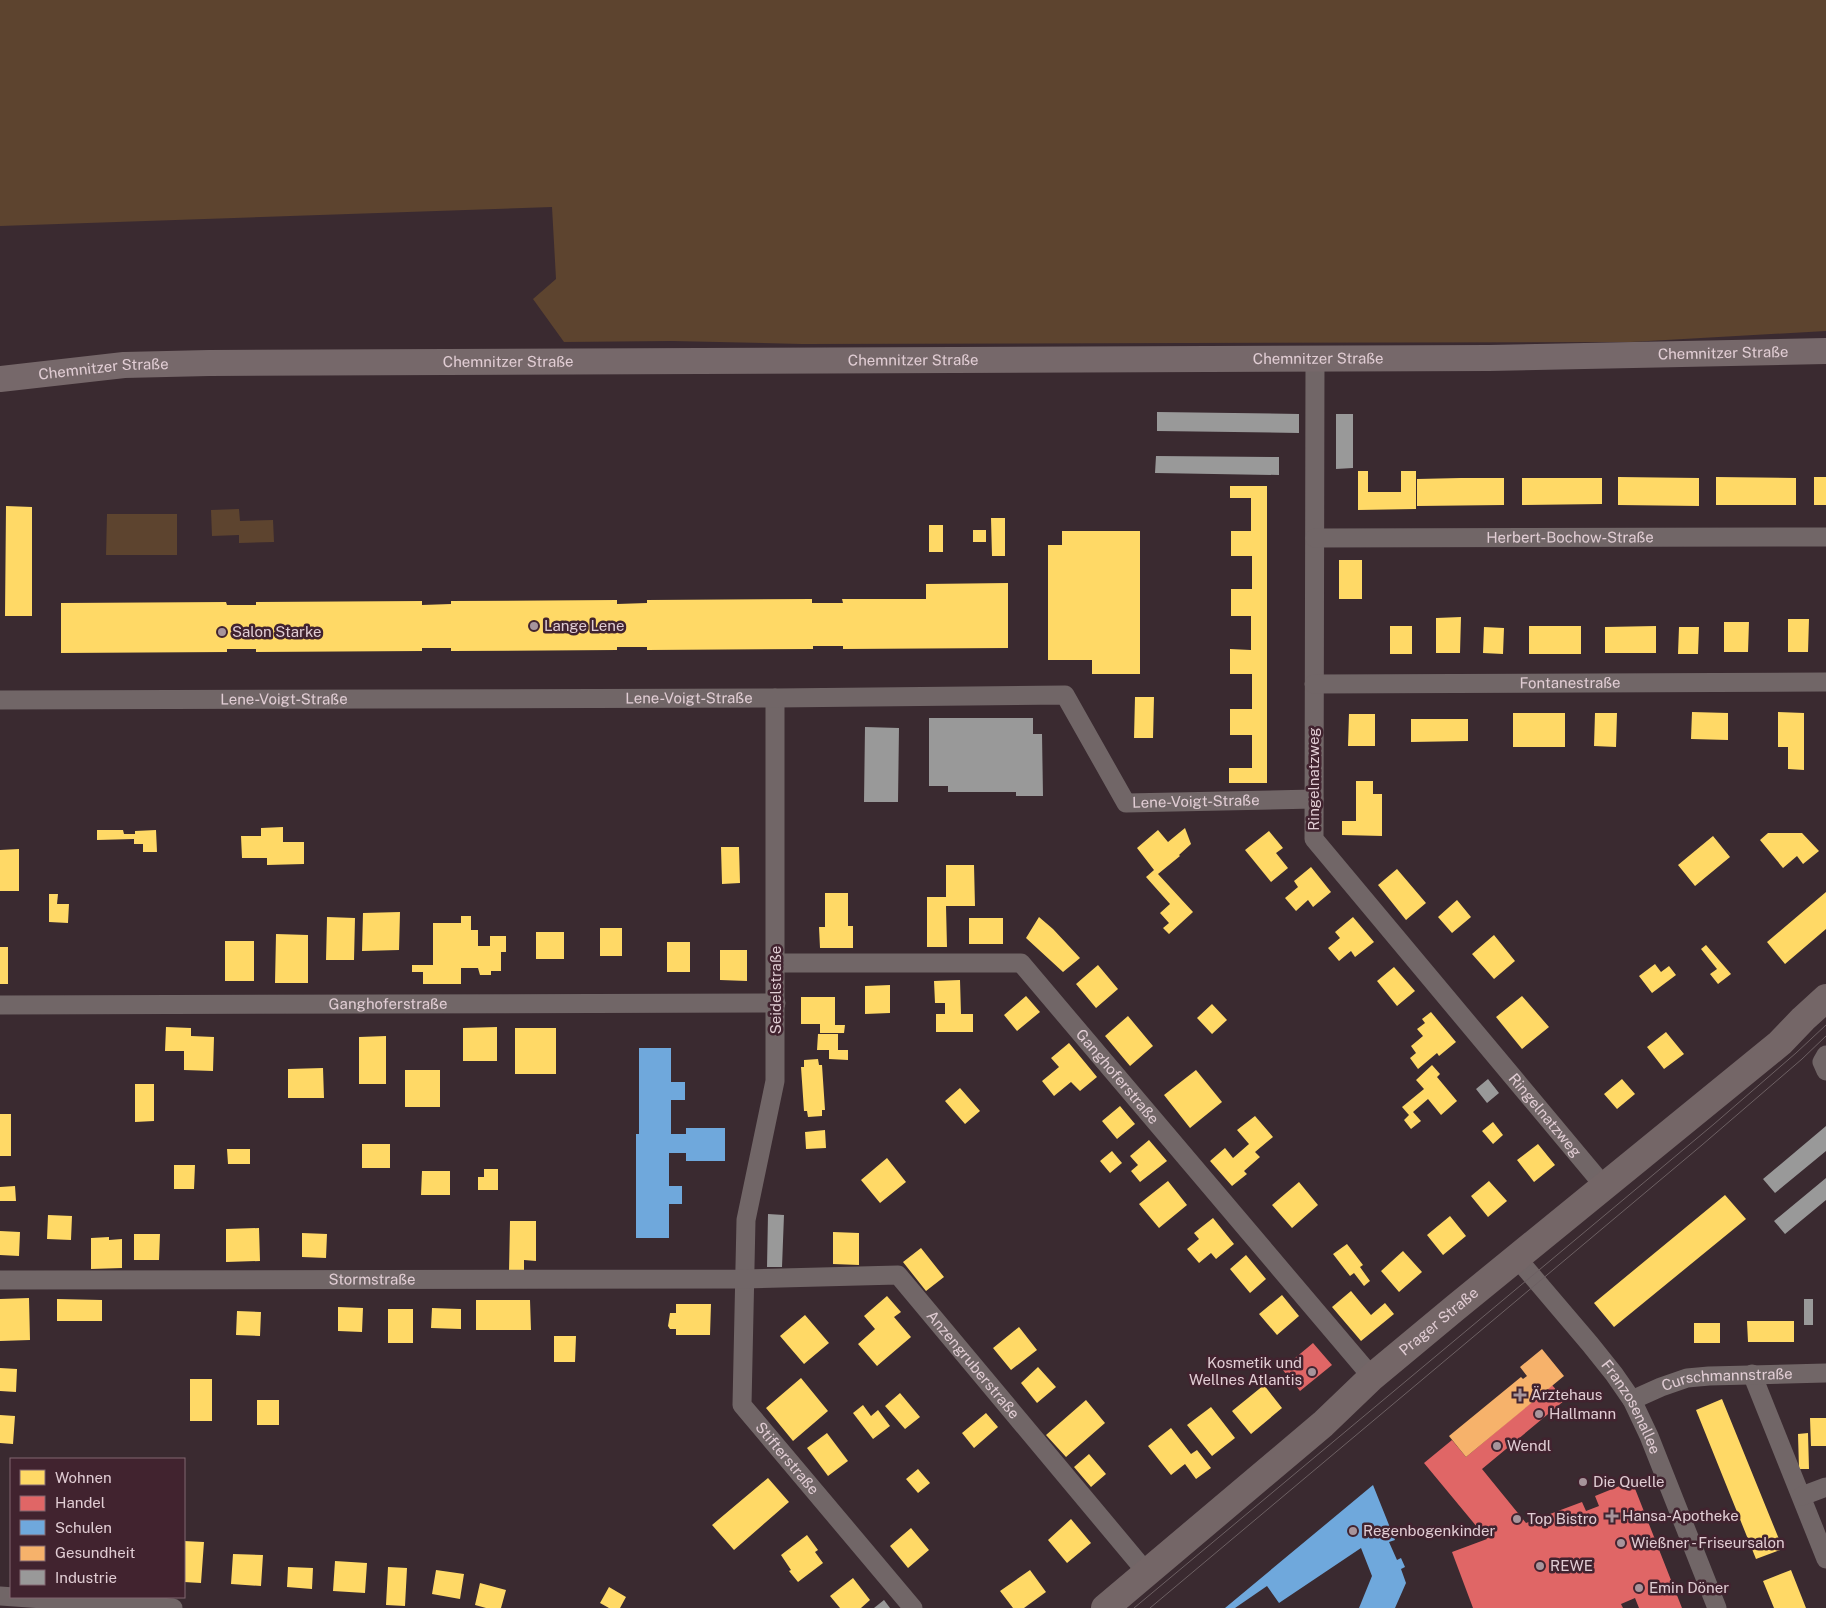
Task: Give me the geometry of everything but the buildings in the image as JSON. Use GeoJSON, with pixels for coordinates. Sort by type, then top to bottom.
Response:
{"type":"FeatureCollection","features":[{"type":"Feature","properties":{"kind":"main road","name":"Chemnitzer Straße"},"geometry":{"type":"LineString","coordinates":[[0,379],[124,365],[209,363],[1489,358],[1826,351]]}},
{"type":"Feature","properties":{"kind":"main road","name":"Prager Straße"},"geometry":{"type":"LineString","coordinates":[[1105,1608],[1323,1424],[1372,1377],[1516,1257],[1780,1043],[1826,998]]}},
{"type":"Feature","properties":{"kind":"main road","name":"Prager Straße"},"geometry":{"type":"LineString","coordinates":[[1780,1043],[1826,1024]]}},
{"type":"Feature","properties":{"kind":"street","name":"Ringelnatzweg"},"geometry":{"type":"LineString","coordinates":[[1315,358],[1314,839],[1604,1186]]}},
{"type":"Feature","properties":{"kind":"street","name":"Herbert-Bochow-Straße"},"geometry":{"type":"LineString","coordinates":[[1315,538],[1826,537]]}},
{"type":"Feature","properties":{"kind":"street","name":"Fontanestraße"},"geometry":{"type":"LineString","coordinates":[[1314,684],[1826,682]]}},
{"type":"Feature","properties":{"kind":"street","name":"Lene-Voigt-Straße"},"geometry":{"type":"LineString","coordinates":[[0,700],[775,698],[1065,695],[1126,803],[1314,799]]}},
{"type":"Feature","properties":{"kind":"street","name":"Seidelstraße"},"geometry":{"type":"LineString","coordinates":[[744,1279],[746,1220],[775,1081],[775,698]]}},
{"type":"Feature","properties":{"kind":"street","name":"Ganghoferstraße"},"geometry":{"type":"LineString","coordinates":[[776,963],[1021,963],[1372,1377]]}},
{"type":"Feature","properties":{"kind":"street","name":"Ganghoferstraße"},"geometry":{"type":"LineString","coordinates":[[0,1005],[776,1003]]}},
{"type":"Feature","properties":{"kind":"street"},"geometry":{"type":"LineString","coordinates":[[1826,1055],[1822,1062],[1826,1070]]}},
{"type":"Feature","properties":{"kind":"street","name":"Franzosenallee"},"geometry":{"type":"LineString","coordinates":[[1516,1257],[1596,1351],[1632,1400],[1649,1436],[1717,1608]]}},
{"type":"Feature","properties":{"kind":"street","name":"Anzengruberstraße"},"geometry":{"type":"LineString","coordinates":[[744,1279],[898,1275],[1147,1573]]}},
{"type":"Feature","properties":{"kind":"street","name":"Stormstraße"},"geometry":{"type":"LineString","coordinates":[[0,1280],[744,1279]]}},
{"type":"Feature","properties":{"kind":"street","name":"Stifterstraße"},"geometry":{"type":"LineString","coordinates":[[744,1279],[742,1405],[913,1608]]}},
{"type":"Feature","properties":{"kind":"street","name":"Curschmannstraße"},"geometry":{"type":"LineString","coordinates":[[1632,1400],[1687,1378],[1826,1372]]}},
{"type":"Feature","properties":{"kind":"street"},"geometry":{"type":"LineString","coordinates":[[1752,1374],[1826,1559]]}},
{"type":"Feature","properties":{"kind":"street"},"geometry":{"type":"LineString","coordinates":[[1802,1496],[1826,1488]]}},
{"type":"Feature","properties":{"kind":"street"},"geometry":{"type":"LineString","coordinates":[[29,1598],[173,1608]]}},
{"type":"Feature","properties":{"kind":"shaded area"},"geometry":{"type":"Polygon","coordinates":[[[0,0],[1826,0],[1826,331],[1631,342],[802,344],[672,341],[564,342],[533,299],[556,279],[552,207],[0,226],[0,0]]]}},
{"type":"Feature","properties":{"kind":"shaded area"},"geometry":{"type":"Polygon","coordinates":[[[239,509],[240,521],[273,520],[274,542],[239,543],[239,535],[212,536],[211,510],[239,509]]]}},
{"type":"Feature","properties":{"kind":"shaded area"},"geometry":{"type":"Polygon","coordinates":[[[107,514],[177,514],[177,555],[106,555],[107,514]]]}},
{"type":"Feature","properties":{"kind":"tram line"},"geometry":{"type":"LineString","coordinates":[[1134,1608],[1714,1124],[1826,1025]]}},
{"type":"Feature","properties":{"kind":"tram line"},"geometry":{"type":"LineString","coordinates":[[1150,1608],[1702,1145],[1826,1036]]}},
{"type":"Feature","properties":{"kind":"place","name":"Lange Lene"},"geometry":{"type":"Point","coordinates":[534,626]}},
{"type":"Feature","properties":{"kind":"place","name":"Salon Starke"},"geometry":{"type":"Point","coordinates":[222,632]}},
{"type":"Feature","properties":{"kind":"place","name":"Kosmetik und Wellnes Atlantis"},"geometry":{"type":"Point","coordinates":[1312,1372]}},
{"type":"Feature","properties":{"kind":"place","name":"Ärztehaus"},"geometry":{"type":"Point","coordinates":[1520,1395]}},
{"type":"Feature","properties":{"kind":"place","name":"Hallmann"},"geometry":{"type":"Point","coordinates":[1539,1414]}},
{"type":"Feature","properties":{"kind":"place","name":"Wendl"},"geometry":{"type":"Point","coordinates":[1497,1446]}},
{"type":"Feature","properties":{"kind":"place","name":"Die Quelle"},"geometry":{"type":"Point","coordinates":[1583,1482]}},
{"type":"Feature","properties":{"kind":"place","name":"Hansa-Apotheke"},"geometry":{"type":"Point","coordinates":[1612,1516]}},
{"type":"Feature","properties":{"kind":"place","name":"Top Bistro"},"geometry":{"type":"Point","coordinates":[1517,1519]}},
{"type":"Feature","properties":{"kind":"place","name":"Regenbogenkinder"},"geometry":{"type":"Point","coordinates":[1353,1531]}},
{"type":"Feature","properties":{"kind":"place","name":"Wießner - Friseursalon"},"geometry":{"type":"Point","coordinates":[1621,1543]}},
{"type":"Feature","properties":{"kind":"place","name":"REWE"},"geometry":{"type":"Point","coordinates":[1540,1566]}},
{"type":"Feature","properties":{"kind":"place","name":"Emin Döner"},"geometry":{"type":"Point","coordinates":[1639,1588]}}]}
